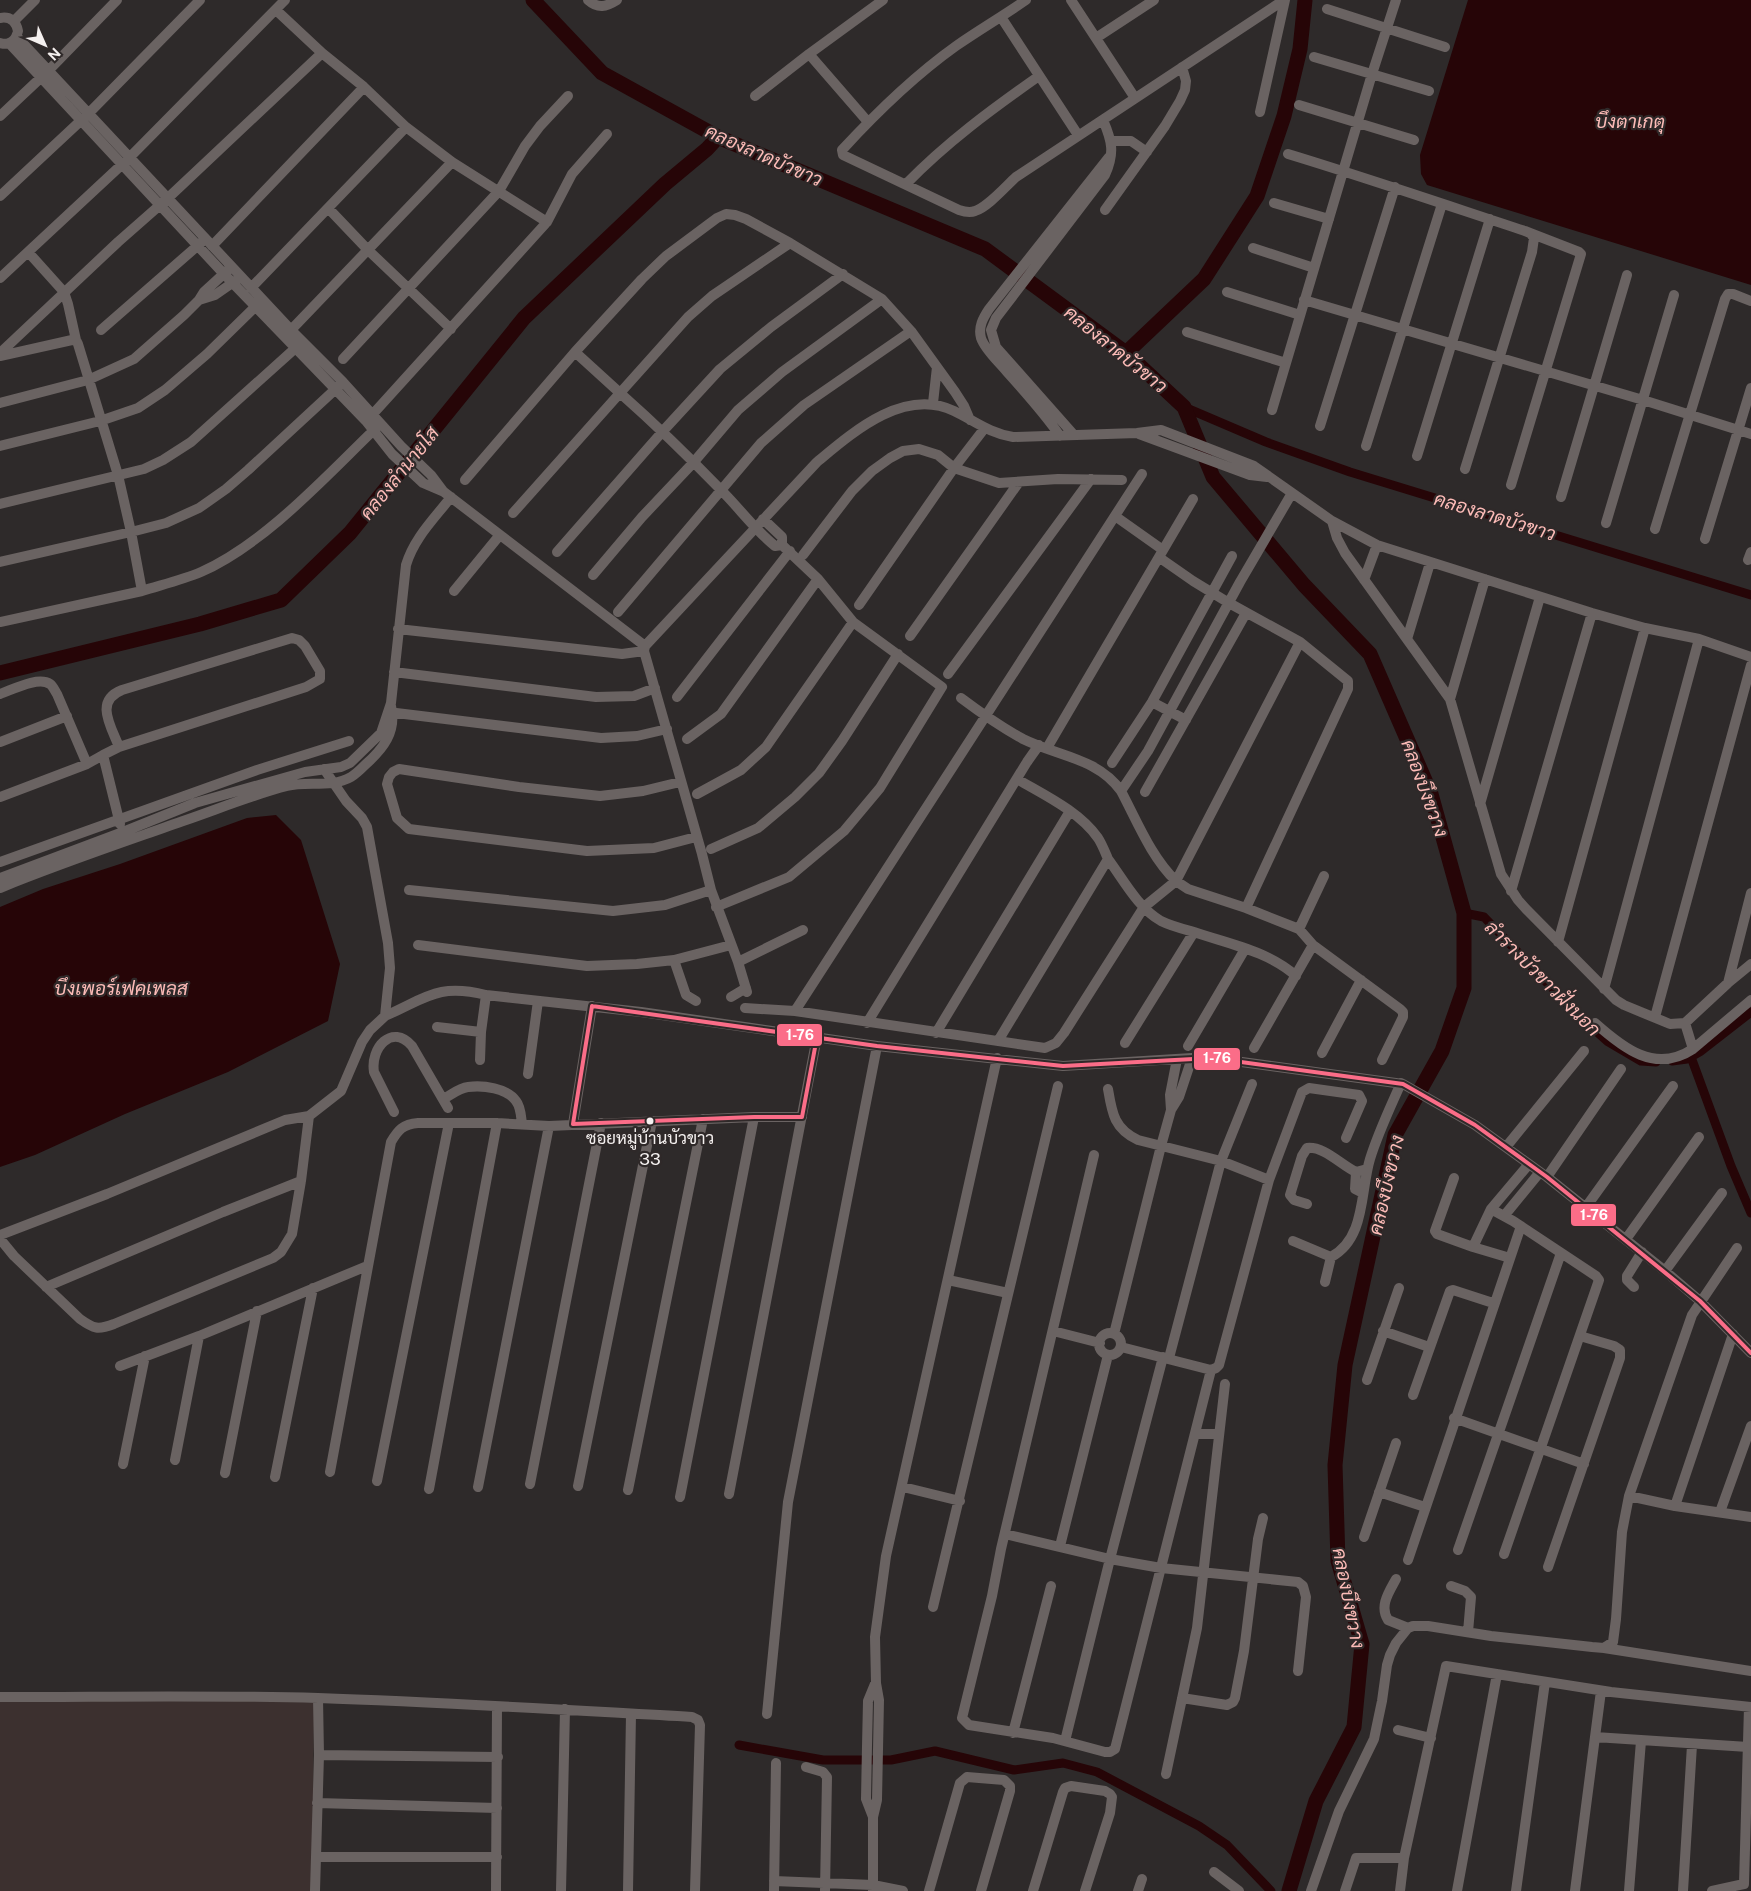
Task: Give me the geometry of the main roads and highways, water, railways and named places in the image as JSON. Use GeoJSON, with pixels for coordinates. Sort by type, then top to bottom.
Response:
{"type":"FeatureCollection","features":[{"type":"Feature","properties":{"kind":"water","name":"บึงตาเกตุ"},"geometry":{"type":"Polygon","coordinates":[[[1468,0],[1751,0],[1751,285],[1427,185],[1421,174],[1420,155],[1468,0]]]}},
{"type":"Feature","properties":{"kind":"water","name":"บึงเพอร์เฟคเพลส"},"geometry":{"type":"Polygon","coordinates":[[[276,815],[301,840],[340,964],[328,1021],[228,1072],[125,1114],[35,1155],[0,1167],[0,907],[43,889],[120,864],[247,818],[276,815]]]}},
{"type":"Feature","properties":{"kind":"waterway","name":"คลองบึงขวาง"},"geometry":{"type":"LineString","coordinates":[[533,0],[602,73],[718,137],[985,249],[1126,353],[1184,407],[1213,477],[1304,585],[1370,654],[1431,794],[1464,913],[1464,988],[1442,1051],[1395,1135],[1345,1365],[1335,1465],[1338,1561],[1362,1644],[1354,1727],[1316,1801],[1289,1891]]}},
{"type":"Feature","properties":{"kind":"waterway"},"geometry":{"type":"LineString","coordinates":[[1126,353],[1204,279],[1257,196],[1284,116],[1300,49],[1305,0]]}},
{"type":"Feature","properties":{"kind":"waterway","name":"คลองลำนายโส"},"geometry":{"type":"LineString","coordinates":[[0,673],[200,624],[281,600],[350,533],[524,318],[665,184],[707,149],[718,137]]}},
{"type":"Feature","properties":{"kind":"waterway","name":"คลองลาดบัวขาว"},"geometry":{"type":"LineString","coordinates":[[1184,407],[1266,442],[1350,472],[1751,595]]}},
{"type":"Feature","properties":{"kind":"waterway","name":"ลำรางบัวขาวฝั่งนอก"},"geometry":{"type":"LineString","coordinates":[[1464,913],[1484,917],[1578,1015],[1607,1041],[1641,1061],[1656,1062]]}},
{"type":"Feature","properties":{"kind":"waterway","name":"ลำรางบัวขาวฝั่งนอก"},"geometry":{"type":"LineString","coordinates":[[1672,1061],[1687,1059],[1701,1051],[1751,1012]]}},
{"type":"Feature","properties":{"kind":"waterway"},"geometry":{"type":"LineString","coordinates":[[1691,1057],[1731,1166],[1751,1213]]}},
{"type":"Feature","properties":{"kind":"waterway"},"geometry":{"type":"LineString","coordinates":[[739,1745],[823,1760],[891,1760],[935,1751],[1014,1770],[1063,1763],[1097,1772],[1199,1826],[1227,1845],[1271,1891]]}},
{"type":"Feature","properties":{"kind":"place","name":"ซอยหมู่บ้านบัวขาว 33"},"geometry":{"type":"Point","coordinates":[650,1121]}}]}
